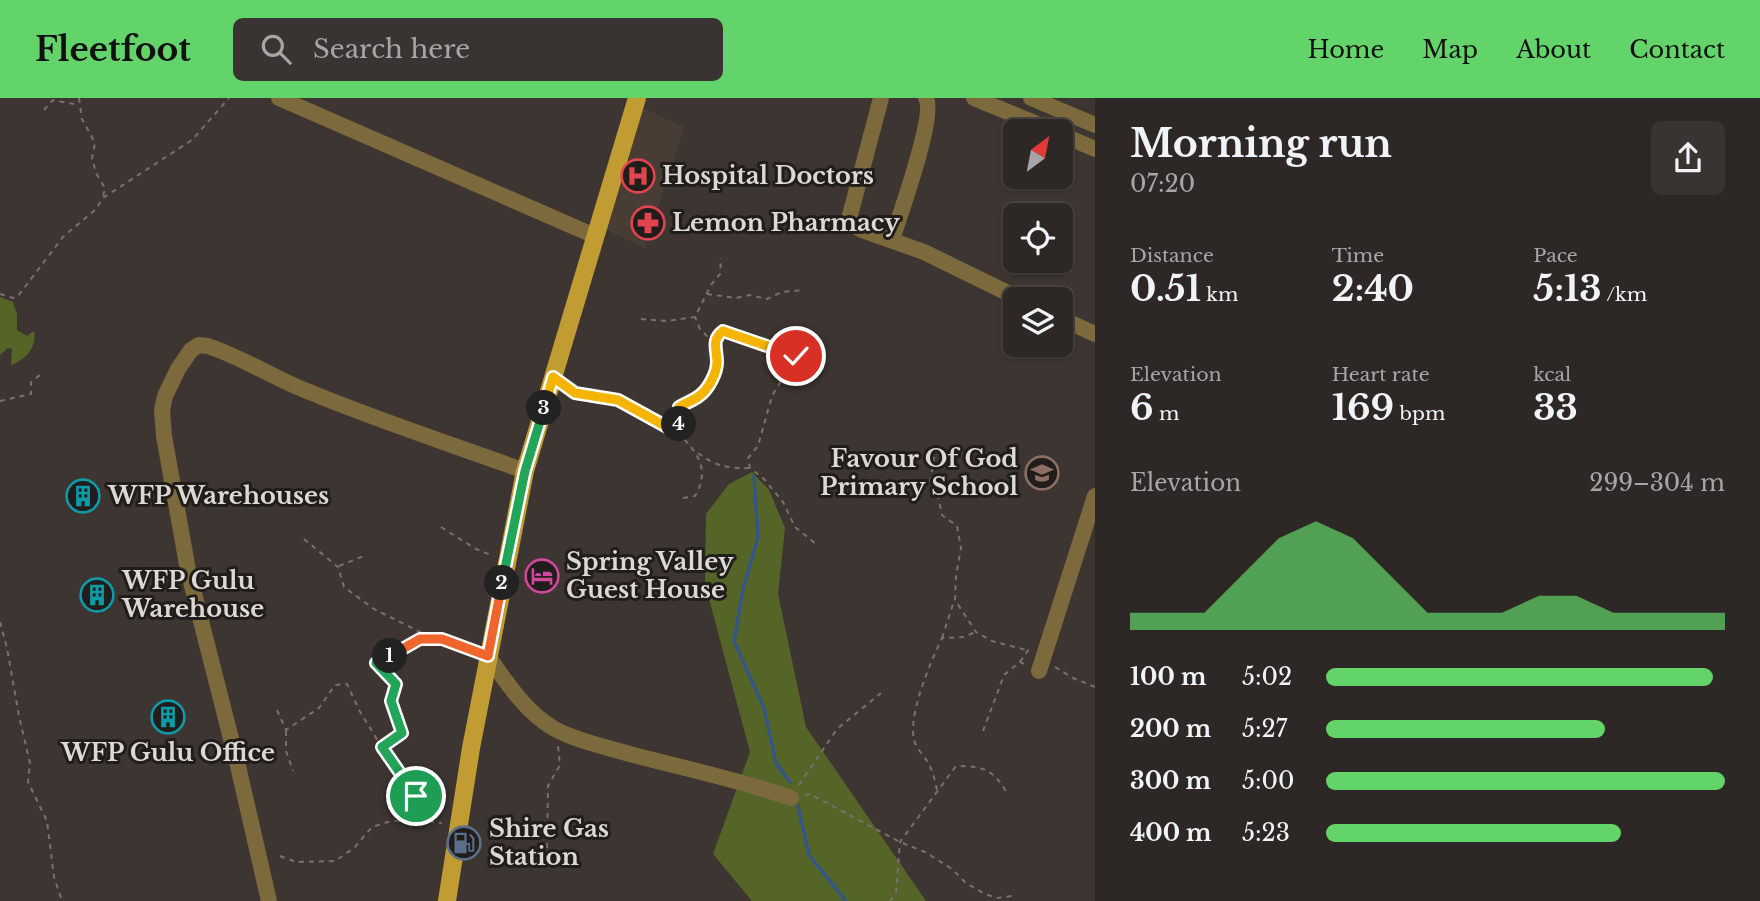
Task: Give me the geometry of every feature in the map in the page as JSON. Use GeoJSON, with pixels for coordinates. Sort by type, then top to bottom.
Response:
{"type":"FeatureCollection","features":[{"type":"Feature","properties":{"kind":"main road"},"geometry":{"type":"LineString","coordinates":[[447,901],[488,656],[525,471],[637,98]]}},
{"type":"Feature","properties":{"kind":"street"},"geometry":{"type":"LineString","coordinates":[[279,98],[595,236]]}},
{"type":"Feature","properties":{"kind":"street"},"geometry":{"type":"LineString","coordinates":[[881,98],[849,219],[862,230],[924,252],[1003,291]]}},
{"type":"Feature","properties":{"kind":"street"},"geometry":{"type":"LineString","coordinates":[[892,240],[923,139],[929,111],[926,98]]}},
{"type":"Feature","properties":{"kind":"street"},"geometry":{"type":"LineString","coordinates":[[974,98],[1025,119]]}},
{"type":"Feature","properties":{"kind":"street"},"geometry":{"type":"LineString","coordinates":[[1031,98],[1095,125]]}},
{"type":"Feature","properties":{"kind":"street"},"geometry":{"type":"LineString","coordinates":[[1073,140],[1095,149]]}},
{"type":"Feature","properties":{"kind":"street"},"geometry":{"type":"LineString","coordinates":[[1073,324],[1095,334]]}},
{"type":"Feature","properties":{"kind":"street"},"geometry":{"type":"LineString","coordinates":[[269,901],[188,569],[167,464],[162,410],[165,396],[178,369],[191,350],[199,345],[208,346],[296,386],[428,438],[525,471]]}},
{"type":"Feature","properties":{"kind":"street"},"geometry":{"type":"LineString","coordinates":[[1039,671],[1095,496]]}},
{"type":"Feature","properties":{"kind":"street"},"geometry":{"type":"LineString","coordinates":[[488,656],[528,708],[553,728],[600,745],[755,785],[791,798]]}},
{"type":"Feature","properties":{"kind":"path"},"geometry":{"type":"LineString","coordinates":[[0,294],[13,298],[18,296],[63,237],[96,209],[103,198],[105,188],[96,173],[92,158],[95,143],[82,119],[79,98]]}},
{"type":"Feature","properties":{"kind":"path"},"geometry":{"type":"LineString","coordinates":[[103,198],[192,140],[229,98]]}},
{"type":"Feature","properties":{"kind":"path"},"geometry":{"type":"LineString","coordinates":[[44,110],[54,100],[80,105]]}},
{"type":"Feature","properties":{"kind":"path"},"geometry":{"type":"LineString","coordinates":[[721,258],[720,274],[695,317],[700,329],[707,336],[723,331],[796,356],[804,356],[808,348]]}},
{"type":"Feature","properties":{"kind":"path"},"geometry":{"type":"LineString","coordinates":[[706,294],[736,298],[750,295],[767,299],[782,292],[804,290]]}},
{"type":"Feature","properties":{"kind":"path"},"geometry":{"type":"LineString","coordinates":[[641,319],[667,321],[695,317]]}},
{"type":"Feature","properties":{"kind":"path"},"geometry":{"type":"LineString","coordinates":[[678,433],[679,407],[701,395],[712,379],[717,363],[714,347],[718,334]]}},
{"type":"Feature","properties":{"kind":"path"},"geometry":{"type":"LineString","coordinates":[[796,356],[772,396],[758,446],[747,458],[750,468],[764,479],[783,502],[795,527],[816,544]]}},
{"type":"Feature","properties":{"kind":"path"},"geometry":{"type":"LineString","coordinates":[[0,401],[31,394],[31,382],[40,375]]}},
{"type":"Feature","properties":{"kind":"path"},"geometry":{"type":"LineString","coordinates":[[553,377],[575,393],[618,400],[678,433],[697,453],[713,464],[750,468]]}},
{"type":"Feature","properties":{"kind":"path"},"geometry":{"type":"LineString","coordinates":[[683,498],[695,496],[701,485],[702,474],[697,453]]}},
{"type":"Feature","properties":{"kind":"path"},"geometry":{"type":"LineString","coordinates":[[934,457],[930,485],[938,496],[943,515],[957,526],[961,548],[955,600],[927,670],[914,725],[914,741],[929,765],[937,790]]}},
{"type":"Feature","properties":{"kind":"path"},"geometry":{"type":"LineString","coordinates":[[441,527],[476,549],[506,558]]}},
{"type":"Feature","properties":{"kind":"path"},"geometry":{"type":"LineString","coordinates":[[304,539],[338,567],[344,587],[374,609],[420,632],[488,656]]}},
{"type":"Feature","properties":{"kind":"path"},"geometry":{"type":"LineString","coordinates":[[338,567],[366,555]]}},
{"type":"Feature","properties":{"kind":"path"},"geometry":{"type":"LineString","coordinates":[[955,600],[976,632],[992,641],[1026,650]]}},
{"type":"Feature","properties":{"kind":"path"},"geometry":{"type":"LineString","coordinates":[[0,622],[8,648],[30,763],[28,782],[47,821],[54,877],[62,901]]}},
{"type":"Feature","properties":{"kind":"path"},"geometry":{"type":"LineString","coordinates":[[942,638],[964,637],[976,632]]}},
{"type":"Feature","properties":{"kind":"path"},"geometry":{"type":"LineString","coordinates":[[382,747],[402,733],[391,701],[396,684],[376,663],[420,639],[442,639]]}},
{"type":"Feature","properties":{"kind":"path"},"geometry":{"type":"LineString","coordinates":[[983,731],[1004,675],[1020,663],[1039,671],[1055,667],[1095,687]]}},
{"type":"Feature","properties":{"kind":"path"},"geometry":{"type":"LineString","coordinates":[[286,730],[319,708],[335,685],[347,684],[382,747],[416,796],[411,819]]}},
{"type":"Feature","properties":{"kind":"path"},"geometry":{"type":"LineString","coordinates":[[791,798],[836,729],[881,693]]}},
{"type":"Feature","properties":{"kind":"path"},"geometry":{"type":"LineString","coordinates":[[277,710],[286,730],[286,751],[293,771]]}},
{"type":"Feature","properties":{"kind":"path"},"geometry":{"type":"LineString","coordinates":[[547,848],[548,786],[560,765],[553,728]]}},
{"type":"Feature","properties":{"kind":"path"},"geometry":{"type":"LineString","coordinates":[[890,901],[896,892],[900,842],[956,766],[976,766],[997,777],[1007,793]]}},
{"type":"Feature","properties":{"kind":"path"},"geometry":{"type":"LineString","coordinates":[[791,798],[810,793],[900,842],[925,852],[985,894],[997,898],[1012,896]]}},
{"type":"Feature","properties":{"kind":"path"},"geometry":{"type":"LineString","coordinates":[[280,856],[296,862],[335,861],[354,848],[372,827],[388,822],[411,819],[459,825]]}},
{"type":"Feature","properties":{"kind":"shaded area","name":"Hospital Doctors"},"geometry":{"type":"Polygon","coordinates":[[[630,102],[684,127],[645,248],[593,224],[630,102]]]}},
{"type":"Feature","properties":{"kind":"green space"},"geometry":{"type":"Polygon","coordinates":[[[0,297],[13,302],[17,314],[17,330],[27,336],[34,331],[34,342],[29,352],[11,365],[12,349],[8,348],[0,355],[0,297]]]}},
{"type":"Feature","properties":{"kind":"green space"},"geometry":{"type":"Polygon","coordinates":[[[752,472],[769,490],[785,528],[778,594],[806,727],[926,901],[752,901],[713,854],[750,752],[705,584],[706,514],[729,484],[752,472]]]}},
{"type":"Feature","properties":{"kind":"waterway"},"geometry":{"type":"LineString","coordinates":[[754,476],[758,537],[743,589],[734,641],[764,708],[776,763],[790,782]]}},
{"type":"Feature","properties":{"kind":"waterway"},"geometry":{"type":"LineString","coordinates":[[798,806],[809,855],[846,901]]}},
{"type":"Feature","properties":{"kind":"place","name":"Hospital Doctors"},"geometry":{"type":"Point","coordinates":[638,176]}},
{"type":"Feature","properties":{"kind":"place","name":"Lemon Pharmacy"},"geometry":{"type":"Point","coordinates":[648,223]}},
{"type":"Feature","properties":{"kind":"place","name":"Favour Of God Primary School"},"geometry":{"type":"Point","coordinates":[1042,473]}},
{"type":"Feature","properties":{"kind":"place","name":"WFP Warehouses"},"geometry":{"type":"Point","coordinates":[83,496]}},
{"type":"Feature","properties":{"kind":"place","name":"Spring Valley Guest House"},"geometry":{"type":"Point","coordinates":[542,576]}},
{"type":"Feature","properties":{"kind":"place","name":"WFP Gulu Warehouse"},"geometry":{"type":"Point","coordinates":[97,595]}},
{"type":"Feature","properties":{"kind":"place","name":"WFP Gulu Office"},"geometry":{"type":"Point","coordinates":[168,717]}},
{"type":"Feature","properties":{"kind":"place","name":"Shire Gas Station"},"geometry":{"type":"Point","coordinates":[464,843]}},
{"type":"Feature","properties":{"kind":"route"},"geometry":{"type":"LineString","coordinates":[[416,796],[382,747],[402,733],[391,701],[396,684],[376,663],[420,639],[442,639],[488,656],[525,471],[553,377],[575,393],[618,400],[678,433],[679,407],[701,395],[712,379],[717,363],[714,347],[718,334],[723,331],[796,356]]}}]}
